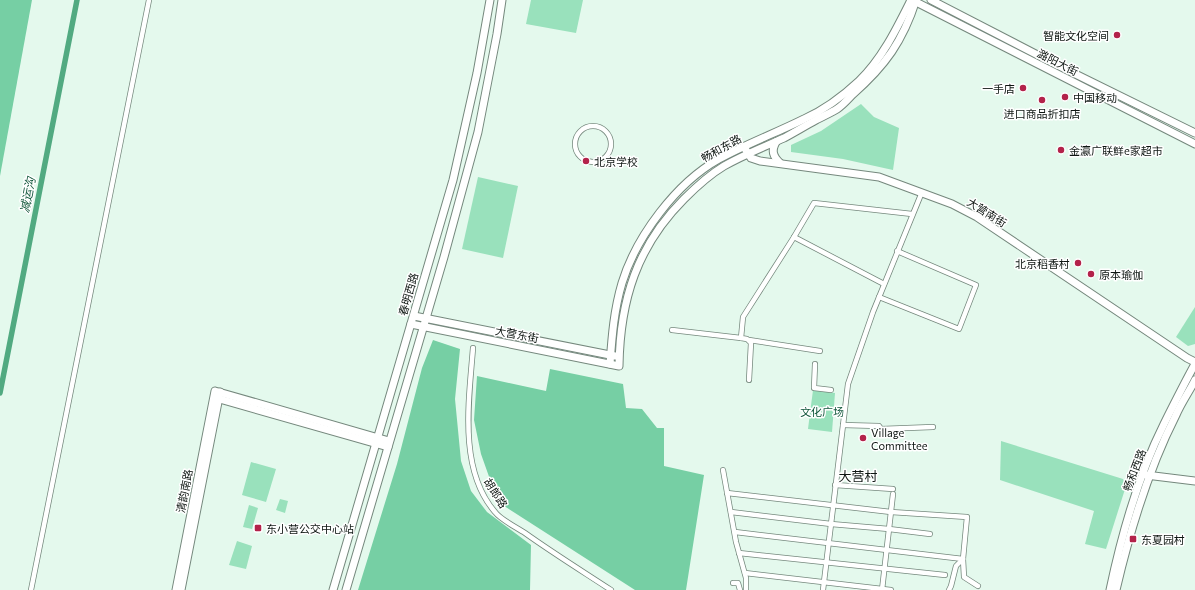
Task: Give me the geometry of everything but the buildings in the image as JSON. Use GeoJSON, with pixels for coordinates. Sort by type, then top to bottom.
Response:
{"type":"FeatureCollection","features":[{"type":"Feature","properties":{"kind":"main road","name":"春明西路"},"geometry":{"type":"LineString","coordinates":[[333,590],[453,180],[469,115],[490,0]]}},
{"type":"Feature","properties":{"kind":"main road"},"geometry":{"type":"LineString","coordinates":[[346,590],[444,257],[478,132],[502,0]]}},
{"type":"Feature","properties":{"kind":"main road","name":"潞阳大街"},"geometry":{"type":"LineString","coordinates":[[913,0],[1195,144]]}},
{"type":"Feature","properties":{"kind":"main road","name":"畅和东路"},"geometry":{"type":"LineString","coordinates":[[619,366],[620,339],[629,290],[636,269],[647,245],[658,228],[697,185],[723,166],[776,142],[837,109],[868,81],[893,51],[909,22],[913,0]]}},
{"type":"Feature","properties":{"kind":"main road","name":"畅和东路"},"geometry":{"type":"LineString","coordinates":[[610,364],[613,325],[622,282],[644,236],[660,213],[680,189],[718,159],[805,119],[832,102],[859,80],[892,38],[913,0]]}},
{"type":"Feature","properties":{"kind":"main road","name":"潞阳大街"},"geometry":{"type":"LineString","coordinates":[[931,0],[1055,64],[1195,133]]}},
{"type":"Feature","properties":{"kind":"main road"},"geometry":{"type":"LineString","coordinates":[[776,142],[773,146],[773,153],[774,158],[780,163]]}},
{"type":"Feature","properties":{"kind":"main road"},"geometry":{"type":"LineString","coordinates":[[744,147],[748,154]]}},
{"type":"Feature","properties":{"kind":"main road","name":"大营南街"},"geometry":{"type":"LineString","coordinates":[[748,154],[751,158],[760,161],[879,177],[952,204],[977,217],[1195,363]]}},
{"type":"Feature","properties":{"kind":"main road","name":"大营东街"},"geometry":{"type":"LineString","coordinates":[[414,316],[619,357]]}},
{"type":"Feature","properties":{"kind":"main road","name":"大营东街"},"geometry":{"type":"LineString","coordinates":[[411,324],[619,366]]}},
{"type":"Feature","properties":{"kind":"main road","name":"畅和西路"},"geometry":{"type":"LineString","coordinates":[[1116,590],[1132,526],[1163,425],[1195,363]]}},
{"type":"Feature","properties":{"kind":"main road","name":"畅和西路"},"geometry":{"type":"LineString","coordinates":[[1110,590],[1122,538],[1147,476],[1176,415],[1195,380]]}},
{"type":"Feature","properties":{"kind":"main road"},"geometry":{"type":"LineString","coordinates":[[217,396],[388,444]]}},
{"type":"Feature","properties":{"kind":"main road","name":"清韵南路"},"geometry":{"type":"LineString","coordinates":[[176,590],[217,396]]}},
{"type":"Feature","properties":{"kind":"main road","name":"清韵南路"},"geometry":{"type":"LineString","coordinates":[[181,590],[217,396]]}},
{"type":"Feature","properties":{"kind":"main road"},"geometry":{"type":"LineString","coordinates":[[1147,476],[1195,481]]}},
{"type":"Feature","properties":{"kind":"street"},"geometry":{"type":"LineString","coordinates":[[31,590],[149,0]]}},
{"type":"Feature","properties":{"kind":"street"},"geometry":{"type":"LineString","coordinates":[[597,126],[603,128],[608,133],[610,138],[610,151],[602,160],[596,162],[585,160],[580,157],[575,147],[576,136],[584,127],[597,126]]}},
{"type":"Feature","properties":{"kind":"street"},"geometry":{"type":"LineString","coordinates":[[823,590],[848,384],[884,284],[922,192]]}},
{"type":"Feature","properties":{"kind":"street"},"geometry":{"type":"LineString","coordinates":[[741,338],[743,317],[814,203],[912,214]]}},
{"type":"Feature","properties":{"kind":"street"},"geometry":{"type":"LineString","coordinates":[[794,237],[884,284]]}},
{"type":"Feature","properties":{"kind":"street"},"geometry":{"type":"LineString","coordinates":[[879,297],[959,329],[976,285],[897,251]]}},
{"type":"Feature","properties":{"kind":"street"},"geometry":{"type":"LineString","coordinates":[[672,330],[741,338],[820,351]]}},
{"type":"Feature","properties":{"kind":"street"},"geometry":{"type":"LineString","coordinates":[[748,340],[751,343],[749,380]]}},
{"type":"Feature","properties":{"kind":"street","name":"胡郎路"},"geometry":{"type":"LineString","coordinates":[[473,348],[470,393],[470,449],[472,468],[478,485],[495,513],[611,590]]}},
{"type":"Feature","properties":{"kind":"street"},"geometry":{"type":"LineString","coordinates":[[815,364],[814,388],[831,390]]}},
{"type":"Feature","properties":{"kind":"street"},"geometry":{"type":"LineString","coordinates":[[843,425],[879,426],[881,429],[933,427]]}},
{"type":"Feature","properties":{"kind":"street"},"geometry":{"type":"LineString","coordinates":[[722,470],[739,553],[745,573],[746,590]]}},
{"type":"Feature","properties":{"kind":"street"},"geometry":{"type":"LineString","coordinates":[[836,485],[893,492],[882,590]]}},
{"type":"Feature","properties":{"kind":"street"},"geometry":{"type":"LineString","coordinates":[[727,493],[833,504],[891,512],[967,517],[963,559],[964,577],[978,586]]}},
{"type":"Feature","properties":{"kind":"street"},"geometry":{"type":"LineString","coordinates":[[731,512],[930,534]]}},
{"type":"Feature","properties":{"kind":"street"},"geometry":{"type":"LineString","coordinates":[[735,532],[963,559]]}},
{"type":"Feature","properties":{"kind":"street"},"geometry":{"type":"LineString","coordinates":[[739,553],[945,575]]}},
{"type":"Feature","properties":{"kind":"street"},"geometry":{"type":"LineString","coordinates":[[949,590],[952,586],[956,566],[963,559]]}},
{"type":"Feature","properties":{"kind":"street"},"geometry":{"type":"LineString","coordinates":[[745,573],[891,590]]}},
{"type":"Feature","properties":{"kind":"street"},"geometry":{"type":"LineString","coordinates":[[733,583],[738,583],[740,590]]}},
{"type":"Feature","properties":{"kind":"green space"},"geometry":{"type":"Polygon","coordinates":[[[0,0],[32,0],[0,176],[0,0]]]}},
{"type":"Feature","properties":{"kind":"green space"},"geometry":{"type":"Polygon","coordinates":[[[531,0],[583,0],[576,33],[526,24],[531,0]]]}},
{"type":"Feature","properties":{"kind":"green space"},"geometry":{"type":"Polygon","coordinates":[[[861,104],[874,117],[899,128],[893,170],[843,159],[791,152],[791,145],[821,131],[861,104]]]}},
{"type":"Feature","properties":{"kind":"green space"},"geometry":{"type":"Polygon","coordinates":[[[478,177],[518,186],[503,258],[462,249],[478,177]]]}},
{"type":"Feature","properties":{"kind":"green space"},"geometry":{"type":"Polygon","coordinates":[[[1195,307],[1195,344],[1188,346],[1176,337],[1195,307]]]}},
{"type":"Feature","properties":{"kind":"green space"},"geometry":{"type":"Polygon","coordinates":[[[433,340],[460,349],[455,399],[461,461],[471,491],[487,512],[531,545],[530,590],[358,590],[397,464],[422,368],[433,340]]]}},
{"type":"Feature","properties":{"kind":"green space"},"geometry":{"type":"Polygon","coordinates":[[[550,369],[623,384],[626,408],[642,409],[657,428],[664,428],[664,466],[704,475],[686,590],[635,590],[498,502],[481,454],[474,420],[477,376],[546,391],[550,369]]]}},
{"type":"Feature","properties":{"kind":"green space","name":"文化广场"},"geometry":{"type":"Polygon","coordinates":[[[813,390],[835,393],[832,432],[808,429],[813,390]]]}},
{"type":"Feature","properties":{"kind":"green space"},"geometry":{"type":"Polygon","coordinates":[[[1001,441],[1123,479],[1126,486],[1106,549],[1085,544],[1094,511],[1000,480],[1001,441]]]}},
{"type":"Feature","properties":{"kind":"green space"},"geometry":{"type":"Polygon","coordinates":[[[251,462],[276,469],[266,502],[242,495],[251,462]]]}},
{"type":"Feature","properties":{"kind":"green space"},"geometry":{"type":"Polygon","coordinates":[[[280,499],[288,501],[285,513],[276,510],[280,499]]]}},
{"type":"Feature","properties":{"kind":"green space"},"geometry":{"type":"Polygon","coordinates":[[[249,505],[258,508],[252,529],[243,527],[249,505]]]}},
{"type":"Feature","properties":{"kind":"green space"},"geometry":{"type":"Polygon","coordinates":[[[237,541],[252,546],[246,569],[229,565],[237,541]]]}},
{"type":"Feature","properties":{"kind":"waterway","name":"减运沟"},"geometry":{"type":"LineString","coordinates":[[0,393],[77,0]]}},
{"type":"Feature","properties":{"kind":"place","name":"智能文化空间"},"geometry":{"type":"Point","coordinates":[1117,35]}},
{"type":"Feature","properties":{"kind":"place","name":"一手店"},"geometry":{"type":"Point","coordinates":[1023,88]}},
{"type":"Feature","properties":{"kind":"place","name":"中国移动"},"geometry":{"type":"Point","coordinates":[1065,97]}},
{"type":"Feature","properties":{"kind":"place","name":"进口商品折扣店"},"geometry":{"type":"Point","coordinates":[1042,100]}},
{"type":"Feature","properties":{"kind":"place","name":"金瀛广联鲜e家超市"},"geometry":{"type":"Point","coordinates":[1061,150]}},
{"type":"Feature","properties":{"kind":"place","name":"北京学校"},"geometry":{"type":"Point","coordinates":[586,161]}},
{"type":"Feature","properties":{"kind":"place","name":"北京稻香村"},"geometry":{"type":"Point","coordinates":[1078,263]}},
{"type":"Feature","properties":{"kind":"place","name":"原本瑜伽"},"geometry":{"type":"Point","coordinates":[1091,274]}},
{"type":"Feature","properties":{"kind":"place","name":"Village Committee"},"geometry":{"type":"Point","coordinates":[863,438]}},
{"type":"Feature","properties":{"kind":"place","name":"东小营公交中心站"},"geometry":{"type":"Point","coordinates":[258,528]}},
{"type":"Feature","properties":{"kind":"place","name":"东夏园村"},"geometry":{"type":"Point","coordinates":[1133,539]}},
{"type":"Feature","properties":{"kind":"district","name":"大营村"},"geometry":{"type":"Point","coordinates":[858,476]}}]}
